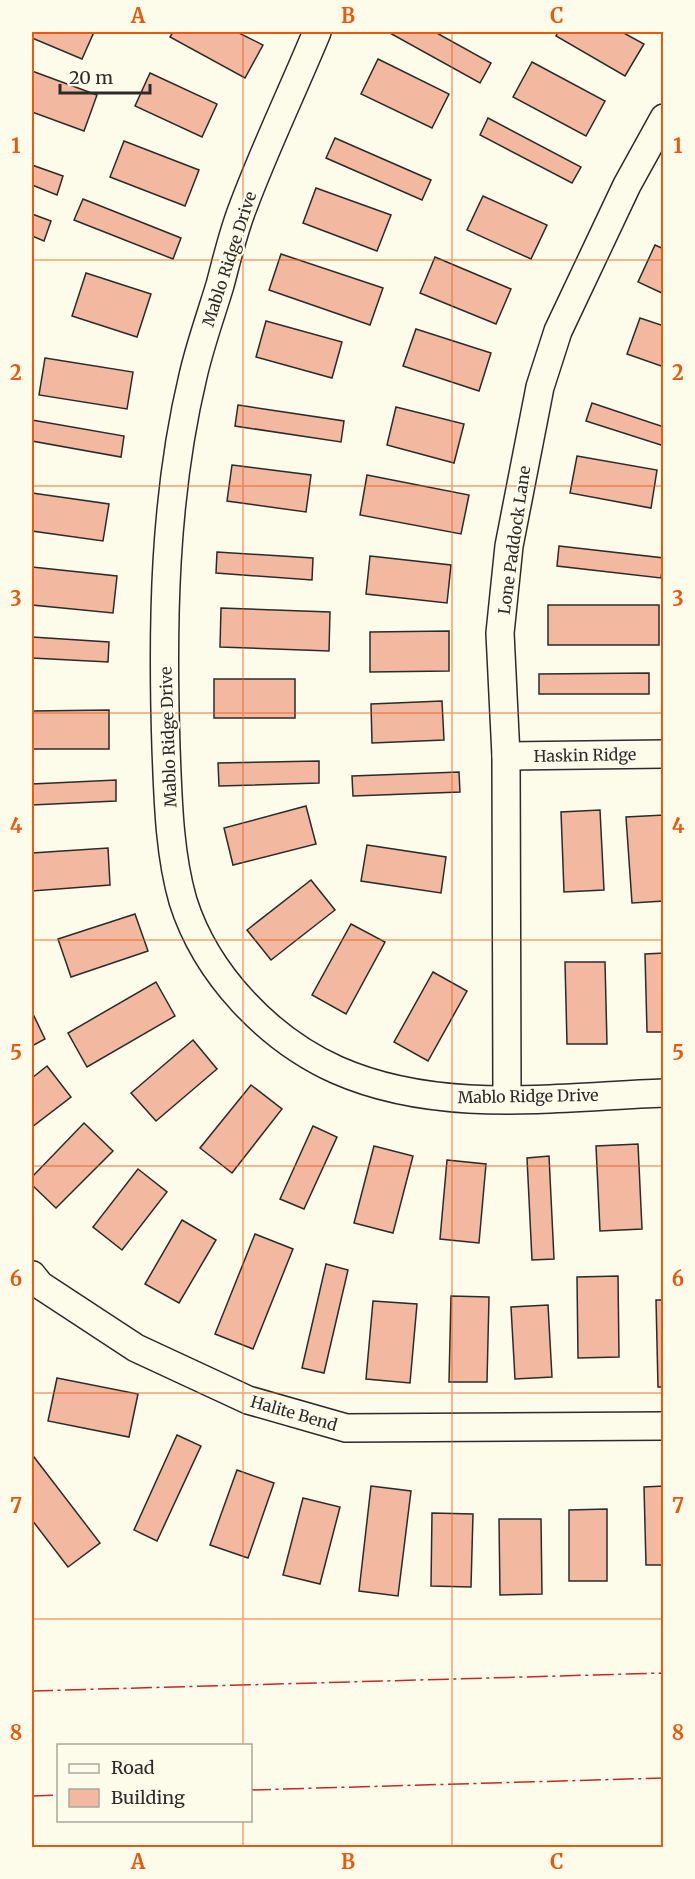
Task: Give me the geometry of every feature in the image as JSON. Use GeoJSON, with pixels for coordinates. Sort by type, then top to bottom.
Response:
{"type":"FeatureCollection","features":[{"type":"Feature","properties":{"kind":"street","name":"Mablo Ridge Drive"},"geometry":{"type":"LineString","coordinates":[[317,32],[242,209],[193,375],[180,438],[166,573],[165,713],[173,850],[183,902],[206,953],[238,996],[272,1030],[336,1070],[376,1083],[466,1100],[663,1093]]}},
{"type":"Feature","properties":{"kind":"street","name":"Lone Paddock Lane"},"geometry":{"type":"LineString","coordinates":[[507,1098],[506,756],[500,633],[509,546],[540,387],[558,331],[627,185],[663,118]]}},
{"type":"Feature","properties":{"kind":"street","name":"Haskin Ridge"},"geometry":{"type":"LineString","coordinates":[[506,756],[663,754]]}},
{"type":"Feature","properties":{"kind":"street","name":"Halite Bend"},"geometry":{"type":"LineString","coordinates":[[34,1285],[136,1348],[227,1391],[248,1400],[346,1428],[663,1426]]}},
{"type":"Feature","properties":{"kind":"building"},"geometry":{"type":"Polygon","coordinates":[[[32,32],[94,32],[82,59],[32,38],[32,32]]]}},
{"type":"Feature","properties":{"kind":"building"},"geometry":{"type":"Polygon","coordinates":[[[173,32],[237,32],[263,45],[245,78],[170,37],[173,32]]]}},
{"type":"Feature","properties":{"kind":"building"},"geometry":{"type":"Polygon","coordinates":[[[388,32],[435,32],[491,63],[480,83],[388,32]]]}},
{"type":"Feature","properties":{"kind":"building"},"geometry":{"type":"Polygon","coordinates":[[[558,32],[622,32],[644,44],[625,76],[556,36],[558,32]]]}},
{"type":"Feature","properties":{"kind":"building"},"geometry":{"type":"Polygon","coordinates":[[[378,59],[449,94],[432,128],[361,94],[378,59]]]}},
{"type":"Feature","properties":{"kind":"building"},"geometry":{"type":"Polygon","coordinates":[[[532,62],[605,101],[586,136],[513,97],[532,62]]]}},
{"type":"Feature","properties":{"kind":"building"},"geometry":{"type":"Polygon","coordinates":[[[32,71],[97,95],[84,131],[32,112],[32,71]]]}},
{"type":"Feature","properties":{"kind":"building"},"geometry":{"type":"Polygon","coordinates":[[[150,73],[217,104],[202,137],[135,106],[150,73]]]}},
{"type":"Feature","properties":{"kind":"building"},"geometry":{"type":"Polygon","coordinates":[[[488,118],[581,167],[572,183],[480,135],[488,118]]]}},
{"type":"Feature","properties":{"kind":"building"},"geometry":{"type":"Polygon","coordinates":[[[335,138],[431,180],[422,200],[326,158],[335,138]]]}},
{"type":"Feature","properties":{"kind":"building"},"geometry":{"type":"Polygon","coordinates":[[[124,141],[199,170],[185,206],[110,177],[124,141]]]}},
{"type":"Feature","properties":{"kind":"building"},"geometry":{"type":"Polygon","coordinates":[[[32,165],[63,176],[57,195],[32,185],[32,165]]]}},
{"type":"Feature","properties":{"kind":"building"},"geometry":{"type":"Polygon","coordinates":[[[316,188],[391,215],[377,251],[303,223],[316,188]]]}},
{"type":"Feature","properties":{"kind":"building"},"geometry":{"type":"Polygon","coordinates":[[[483,196],[547,225],[531,259],[467,230],[483,196]]]}},
{"type":"Feature","properties":{"kind":"building"},"geometry":{"type":"Polygon","coordinates":[[[83,199],[181,238],[173,259],[74,220],[83,199]]]}},
{"type":"Feature","properties":{"kind":"building"},"geometry":{"type":"Polygon","coordinates":[[[32,214],[51,221],[44,241],[32,236],[32,214]]]}},
{"type":"Feature","properties":{"kind":"building"},"geometry":{"type":"Polygon","coordinates":[[[655,245],[664,249],[664,294],[638,282],[655,245]]]}},
{"type":"Feature","properties":{"kind":"building"},"geometry":{"type":"Polygon","coordinates":[[[281,254],[383,288],[370,325],[269,290],[281,254]]]}},
{"type":"Feature","properties":{"kind":"building"},"geometry":{"type":"Polygon","coordinates":[[[435,257],[511,289],[496,324],[420,293],[435,257]]]}},
{"type":"Feature","properties":{"kind":"building"},"geometry":{"type":"Polygon","coordinates":[[[86,273],[151,294],[137,337],[72,316],[86,273]]]}},
{"type":"Feature","properties":{"kind":"building"},"geometry":{"type":"Polygon","coordinates":[[[640,318],[664,326],[664,367],[627,354],[640,318]]]}},
{"type":"Feature","properties":{"kind":"building"},"geometry":{"type":"Polygon","coordinates":[[[266,321],[342,342],[332,378],[256,357],[266,321]]]}},
{"type":"Feature","properties":{"kind":"building"},"geometry":{"type":"Polygon","coordinates":[[[416,329],[491,353],[479,391],[403,366],[416,329]]]}},
{"type":"Feature","properties":{"kind":"building"},"geometry":{"type":"Polygon","coordinates":[[[45,358],[133,372],[127,409],[39,395],[45,358]]]}},
{"type":"Feature","properties":{"kind":"building"},"geometry":{"type":"Polygon","coordinates":[[[592,403],[664,427],[664,446],[586,421],[592,403]]]}},
{"type":"Feature","properties":{"kind":"building"},"geometry":{"type":"Polygon","coordinates":[[[238,405],[344,421],[341,442],[235,426],[238,405]]]}},
{"type":"Feature","properties":{"kind":"building"},"geometry":{"type":"Polygon","coordinates":[[[396,407],[464,424],[454,463],[387,445],[396,407]]]}},
{"type":"Feature","properties":{"kind":"building"},"geometry":{"type":"Polygon","coordinates":[[[32,420],[124,436],[121,457],[32,441],[32,420]]]}},
{"type":"Feature","properties":{"kind":"building"},"geometry":{"type":"Polygon","coordinates":[[[577,456],[657,470],[651,508],[570,493],[577,456]]]}},
{"type":"Feature","properties":{"kind":"building"},"geometry":{"type":"Polygon","coordinates":[[[232,465],[311,475],[306,512],[227,501],[232,465]]]}},
{"type":"Feature","properties":{"kind":"building"},"geometry":{"type":"Polygon","coordinates":[[[367,475],[469,495],[461,534],[360,515],[367,475]]]}},
{"type":"Feature","properties":{"kind":"building"},"geometry":{"type":"Polygon","coordinates":[[[32,493],[109,504],[103,541],[32,531],[32,493]]]}},
{"type":"Feature","properties":{"kind":"building"},"geometry":{"type":"Polygon","coordinates":[[[559,546],[664,558],[661,578],[557,566],[559,546]]]}},
{"type":"Feature","properties":{"kind":"building"},"geometry":{"type":"Polygon","coordinates":[[[217,552],[313,558],[312,580],[216,573],[217,552]]]}},
{"type":"Feature","properties":{"kind":"building"},"geometry":{"type":"Polygon","coordinates":[[[370,556],[451,565],[447,603],[366,594],[370,556]]]}},
{"type":"Feature","properties":{"kind":"building"},"geometry":{"type":"Polygon","coordinates":[[[32,567],[117,576],[113,613],[32,605],[32,567]]]}},
{"type":"Feature","properties":{"kind":"building"},"geometry":{"type":"Polygon","coordinates":[[[548,605],[659,605],[659,645],[548,645],[548,605]]]}},
{"type":"Feature","properties":{"kind":"building"},"geometry":{"type":"Polygon","coordinates":[[[221,608],[330,612],[329,651],[220,647],[221,608]]]}},
{"type":"Feature","properties":{"kind":"building"},"geometry":{"type":"Polygon","coordinates":[[[449,631],[449,671],[370,672],[370,632],[449,631]]]}},
{"type":"Feature","properties":{"kind":"building"},"geometry":{"type":"Polygon","coordinates":[[[32,637],[109,642],[108,662],[32,658],[32,637]]]}},
{"type":"Feature","properties":{"kind":"building"},"geometry":{"type":"Polygon","coordinates":[[[649,673],[649,694],[539,694],[539,674],[649,673]]]}},
{"type":"Feature","properties":{"kind":"building"},"geometry":{"type":"Polygon","coordinates":[[[214,679],[295,679],[295,718],[214,718],[214,679]]]}},
{"type":"Feature","properties":{"kind":"building"},"geometry":{"type":"Polygon","coordinates":[[[442,701],[444,740],[372,743],[371,704],[442,701]]]}},
{"type":"Feature","properties":{"kind":"building"},"geometry":{"type":"Polygon","coordinates":[[[109,710],[109,749],[32,749],[32,711],[109,710]]]}},
{"type":"Feature","properties":{"kind":"building"},"geometry":{"type":"Polygon","coordinates":[[[319,761],[319,783],[219,786],[218,763],[319,761]]]}},
{"type":"Feature","properties":{"kind":"building"},"geometry":{"type":"Polygon","coordinates":[[[459,772],[460,792],[353,796],[352,776],[459,772]]]}},
{"type":"Feature","properties":{"kind":"building"},"geometry":{"type":"Polygon","coordinates":[[[116,780],[116,801],[32,805],[32,784],[116,780]]]}},
{"type":"Feature","properties":{"kind":"building"},"geometry":{"type":"Polygon","coordinates":[[[306,806],[316,844],[233,865],[224,828],[306,806]]]}},
{"type":"Feature","properties":{"kind":"building"},"geometry":{"type":"Polygon","coordinates":[[[600,810],[604,890],[564,892],[561,812],[600,810]]]}},
{"type":"Feature","properties":{"kind":"building"},"geometry":{"type":"Polygon","coordinates":[[[664,815],[664,901],[632,903],[626,817],[664,815]]]}},
{"type":"Feature","properties":{"kind":"building"},"geometry":{"type":"Polygon","coordinates":[[[367,845],[446,857],[441,893],[361,881],[367,845]]]}},
{"type":"Feature","properties":{"kind":"building"},"geometry":{"type":"Polygon","coordinates":[[[108,848],[110,885],[32,891],[32,853],[108,848]]]}},
{"type":"Feature","properties":{"kind":"building"},"geometry":{"type":"Polygon","coordinates":[[[311,880],[335,910],[271,960],[247,930],[311,880]]]}},
{"type":"Feature","properties":{"kind":"building"},"geometry":{"type":"Polygon","coordinates":[[[135,914],[148,951],[71,977],[58,939],[135,914]]]}},
{"type":"Feature","properties":{"kind":"building"},"geometry":{"type":"Polygon","coordinates":[[[351,924],[385,942],[346,1014],[312,995],[351,924]]]}},
{"type":"Feature","properties":{"kind":"building"},"geometry":{"type":"Polygon","coordinates":[[[664,953],[664,1032],[647,1032],[645,954],[664,953]]]}},
{"type":"Feature","properties":{"kind":"building"},"geometry":{"type":"Polygon","coordinates":[[[565,962],[605,962],[607,1044],[567,1044],[565,962]]]}},
{"type":"Feature","properties":{"kind":"building"},"geometry":{"type":"Polygon","coordinates":[[[433,972],[467,991],[428,1061],[394,1042],[433,972]]]}},
{"type":"Feature","properties":{"kind":"building"},"geometry":{"type":"Polygon","coordinates":[[[156,982],[175,1016],[87,1067],[68,1033],[156,982]]]}},
{"type":"Feature","properties":{"kind":"building"},"geometry":{"type":"Polygon","coordinates":[[[32,1012],[45,1039],[32,1046],[32,1012]]]}},
{"type":"Feature","properties":{"kind":"building"},"geometry":{"type":"Polygon","coordinates":[[[193,1040],[217,1069],[156,1121],[131,1093],[193,1040]]]}},
{"type":"Feature","properties":{"kind":"building"},"geometry":{"type":"Polygon","coordinates":[[[47,1066],[71,1097],[32,1127],[32,1078],[47,1066]]]}},
{"type":"Feature","properties":{"kind":"building"},"geometry":{"type":"Polygon","coordinates":[[[251,1085],[282,1109],[232,1173],[200,1148],[251,1085]]]}},
{"type":"Feature","properties":{"kind":"building"},"geometry":{"type":"Polygon","coordinates":[[[84,1123],[113,1151],[56,1208],[32,1185],[32,1177],[84,1123]]]}},
{"type":"Feature","properties":{"kind":"building"},"geometry":{"type":"Polygon","coordinates":[[[313,1126],[337,1137],[304,1209],[280,1199],[313,1126]]]}},
{"type":"Feature","properties":{"kind":"building"},"geometry":{"type":"Polygon","coordinates":[[[638,1144],[642,1229],[600,1231],[596,1146],[638,1144]]]}},
{"type":"Feature","properties":{"kind":"building"},"geometry":{"type":"Polygon","coordinates":[[[374,1146],[413,1156],[393,1233],[354,1223],[374,1146]]]}},
{"type":"Feature","properties":{"kind":"building"},"geometry":{"type":"Polygon","coordinates":[[[549,1156],[554,1259],[532,1260],[527,1158],[549,1156]]]}},
{"type":"Feature","properties":{"kind":"building"},"geometry":{"type":"Polygon","coordinates":[[[447,1160],[486,1164],[479,1243],[440,1239],[447,1160]]]}},
{"type":"Feature","properties":{"kind":"building"},"geometry":{"type":"Polygon","coordinates":[[[138,1169],[167,1192],[122,1250],[93,1227],[138,1169]]]}},
{"type":"Feature","properties":{"kind":"building"},"geometry":{"type":"Polygon","coordinates":[[[182,1220],[216,1240],[179,1303],[145,1284],[182,1220]]]}},
{"type":"Feature","properties":{"kind":"building"},"geometry":{"type":"Polygon","coordinates":[[[255,1234],[293,1249],[253,1349],[215,1334],[255,1234]]]}},
{"type":"Feature","properties":{"kind":"building"},"geometry":{"type":"Polygon","coordinates":[[[326,1264],[348,1270],[324,1373],[302,1368],[326,1264]]]}},
{"type":"Feature","properties":{"kind":"building"},"geometry":{"type":"Polygon","coordinates":[[[618,1276],[619,1357],[578,1358],[577,1277],[618,1276]]]}},
{"type":"Feature","properties":{"kind":"building"},"geometry":{"type":"Polygon","coordinates":[[[451,1296],[489,1297],[487,1382],[449,1382],[451,1296]]]}},
{"type":"Feature","properties":{"kind":"building"},"geometry":{"type":"Polygon","coordinates":[[[656,1300],[664,1300],[664,1387],[658,1387],[656,1300]]]}},
{"type":"Feature","properties":{"kind":"building"},"geometry":{"type":"Polygon","coordinates":[[[373,1301],[417,1304],[410,1383],[366,1379],[373,1301]]]}},
{"type":"Feature","properties":{"kind":"building"},"geometry":{"type":"Polygon","coordinates":[[[548,1305],[552,1377],[515,1379],[511,1307],[548,1305]]]}},
{"type":"Feature","properties":{"kind":"building"},"geometry":{"type":"Polygon","coordinates":[[[57,1378],[138,1394],[129,1437],[48,1421],[57,1378]]]}},
{"type":"Feature","properties":{"kind":"building"},"geometry":{"type":"Polygon","coordinates":[[[177,1435],[201,1446],[157,1541],[134,1530],[177,1435]]]}},
{"type":"Feature","properties":{"kind":"building"},"geometry":{"type":"Polygon","coordinates":[[[34,1457],[100,1543],[68,1567],[32,1520],[32,1459],[34,1457]]]}},
{"type":"Feature","properties":{"kind":"building"},"geometry":{"type":"Polygon","coordinates":[[[237,1470],[274,1483],[248,1558],[210,1545],[237,1470]]]}},
{"type":"Feature","properties":{"kind":"building"},"geometry":{"type":"Polygon","coordinates":[[[371,1486],[411,1491],[398,1596],[359,1591],[371,1486]]]}},
{"type":"Feature","properties":{"kind":"building"},"geometry":{"type":"Polygon","coordinates":[[[664,1486],[664,1565],[646,1565],[644,1487],[664,1486]]]}},
{"type":"Feature","properties":{"kind":"building"},"geometry":{"type":"Polygon","coordinates":[[[303,1498],[340,1507],[320,1584],[283,1575],[303,1498]]]}},
{"type":"Feature","properties":{"kind":"building"},"geometry":{"type":"Polygon","coordinates":[[[607,1509],[607,1581],[569,1581],[569,1510],[607,1509]]]}},
{"type":"Feature","properties":{"kind":"building"},"geometry":{"type":"Polygon","coordinates":[[[432,1513],[473,1514],[471,1587],[431,1586],[432,1513]]]}},
{"type":"Feature","properties":{"kind":"building"},"geometry":{"type":"Polygon","coordinates":[[[499,1519],[541,1519],[542,1594],[500,1595],[499,1519]]]}},
{"type":"Feature","properties":{"kind":"power"},"geometry":{"type":"LineString","coordinates":[[32,1691],[664,1673]]}},
{"type":"Feature","properties":{"kind":"power"},"geometry":{"type":"LineString","coordinates":[[252,1790],[664,1778]]}},
{"type":"Feature","properties":{"kind":"power"},"geometry":{"type":"LineString","coordinates":[[32,1796],[57,1795]]}}]}
